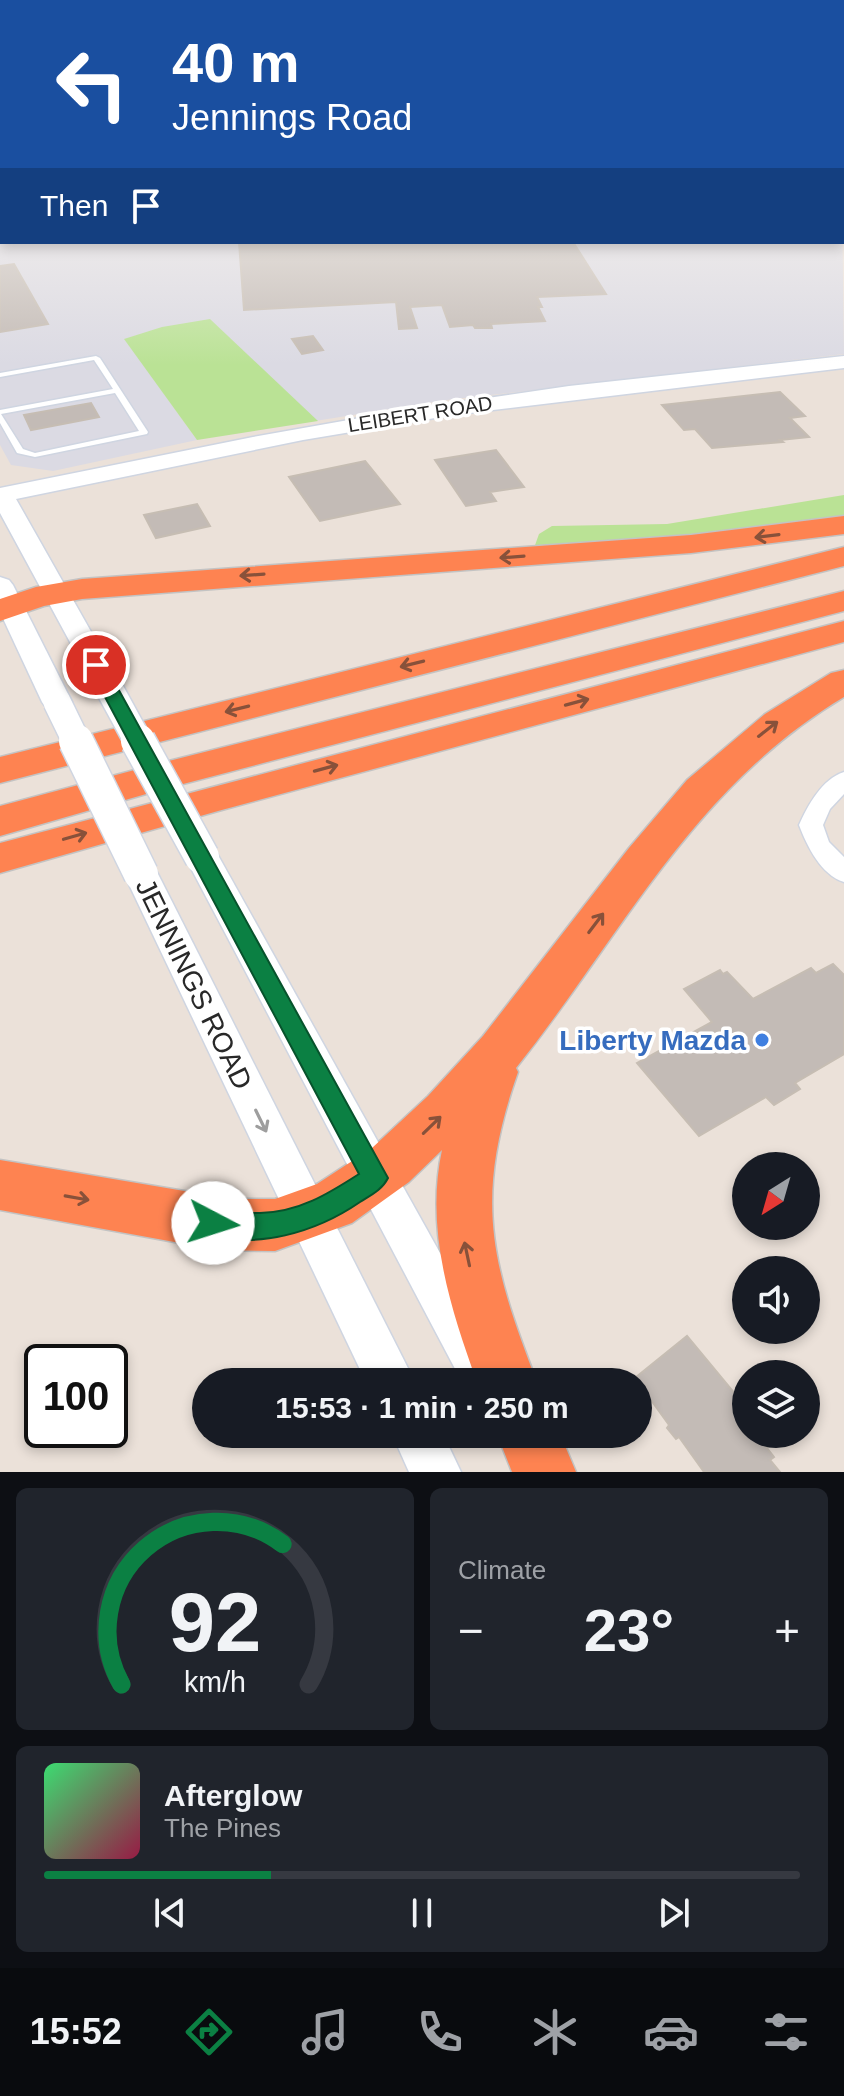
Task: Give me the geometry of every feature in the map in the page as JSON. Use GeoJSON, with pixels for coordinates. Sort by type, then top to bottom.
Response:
{"type":"FeatureCollection","features":[{"type":"Feature","properties":{"kind":"highway"},"geometry":{"type":"LineString","coordinates":[[3,601],[56,593],[224,578],[705,543],[841,557]]}},
{"type":"Feature","properties":{"kind":"highway"},"geometry":{"type":"LineString","coordinates":[[0,801],[280,724],[351,711],[841,557]]}},
{"type":"Feature","properties":{"kind":"highway"},"geometry":{"type":"LineString","coordinates":[[0,770],[841,557]]}},
{"type":"Feature","properties":{"kind":"highway"},"geometry":{"type":"LineString","coordinates":[[0,821],[844,601]]}},
{"type":"Feature","properties":{"kind":"highway"},"geometry":{"type":"LineString","coordinates":[[0,858],[217,797],[844,631]]}},
{"type":"Feature","properties":{"kind":"highway"},"geometry":{"type":"LineString","coordinates":[[0,1185],[230,1225],[272,1225],[308,1216],[342,1200],[375,1178],[438,1120],[510,1038],[661,837],[705,786],[777,722],[844,681]]}},
{"type":"Feature","properties":{"kind":"highway"},"geometry":{"type":"LineString","coordinates":[[502,1368],[470,1271],[461,1198],[466,1153],[477,1114],[510,1038]]}},
{"type":"Feature","properties":{"kind":"highway"},"geometry":{"type":"LineString","coordinates":[[533,1448],[542,1472]]}},
{"type":"Feature","properties":{"kind":"main road","name":"LEIBERT ROAD"},"geometry":{"type":"LineString","coordinates":[[1,494],[265,440],[405,416],[559,393],[844,362]]}},
{"type":"Feature","properties":{"kind":"main road"},"geometry":{"type":"LineString","coordinates":[[1,494],[480,1368]]}},
{"type":"Feature","properties":{"kind":"main road","name":"JENNINGS ROAD"},"geometry":{"type":"LineString","coordinates":[[3,601],[57,702],[384,1368]]}},
{"type":"Feature","properties":{"kind":"main road"},"geometry":{"type":"LineString","coordinates":[[424,1448],[436,1472]]}},
{"type":"Feature","properties":{"kind":"main road"},"geometry":{"type":"LineString","coordinates":[[527,1448],[542,1472]]}},
{"type":"Feature","properties":{"kind":"street"},"geometry":{"type":"LineString","coordinates":[[844,780],[820,805],[811,825],[812,835],[819,846],[844,873]]}},
{"type":"Feature","properties":{"kind":"lane"},"geometry":{"type":"LineString","coordinates":[[0,375],[96,358],[144,432],[35,455],[20,451],[0,414],[116,391]]}},
{"type":"Feature","properties":{"kind":"shaded area"},"geometry":{"type":"Polygon","coordinates":[[[0,244],[842,244],[844,354],[447,400],[315,421],[125,339],[197,440],[53,471],[11,465],[0,445],[0,244]]]}},
{"type":"Feature","properties":{"kind":"green space"},"geometry":{"type":"Polygon","coordinates":[[[210,319],[318,421],[197,440],[124,339],[162,327],[210,319]]]}},
{"type":"Feature","properties":{"kind":"green space"},"geometry":{"type":"Polygon","coordinates":[[[844,495],[844,516],[714,534],[534,548],[539,534],[552,526],[667,524],[844,495]]]}},
{"type":"Feature","properties":{"kind":"building"},"geometry":{"type":"Polygon","coordinates":[[[239,244],[574,244],[606,294],[537,297],[545,321],[491,324],[492,328],[475,328],[473,325],[450,327],[442,305],[410,307],[417,328],[399,329],[396,302],[244,310],[239,244]]]}},
{"type":"Feature","properties":{"kind":"building"},"geometry":{"type":"Polygon","coordinates":[[[14,264],[48,324],[0,332],[0,266],[14,264]]]}},
{"type":"Feature","properties":{"kind":"building"},"geometry":{"type":"Polygon","coordinates":[[[313,336],[323,350],[302,354],[292,339],[313,336]]]}},
{"type":"Feature","properties":{"kind":"building"},"geometry":{"type":"Polygon","coordinates":[[[780,392],[805,416],[790,418],[809,437],[712,448],[695,429],[684,430],[662,405],[780,392]]]}},
{"type":"Feature","properties":{"kind":"building"},"geometry":{"type":"Polygon","coordinates":[[[91,403],[99,417],[31,430],[24,415],[91,403]]]}},
{"type":"Feature","properties":{"kind":"building"},"geometry":{"type":"Polygon","coordinates":[[[496,450],[524,487],[490,492],[496,501],[466,506],[435,460],[496,450]]]}},
{"type":"Feature","properties":{"kind":"building"},"geometry":{"type":"Polygon","coordinates":[[[365,461],[400,504],[320,521],[289,477],[365,461]]]}},
{"type":"Feature","properties":{"kind":"building"},"geometry":{"type":"Polygon","coordinates":[[[197,504],[210,526],[156,538],[144,515],[197,504]]]}},
{"type":"Feature","properties":{"kind":"building","name":"Liberty Mazda"},"geometry":{"type":"Polygon","coordinates":[[[833,964],[844,975],[844,1054],[795,1083],[800,1089],[774,1105],[766,1097],[699,1136],[637,1063],[712,1022],[684,989],[720,970],[723,974],[727,972],[753,999],[811,968],[816,973],[833,964]]]}},
{"type":"Feature","properties":{"kind":"building"},"geometry":{"type":"Polygon","coordinates":[[[687,1336],[732,1390],[732,1448],[767,1448],[774,1457],[770,1460],[780,1472],[704,1472],[679,1437],[676,1439],[667,1428],[669,1425],[652,1402],[652,1368],[647,1368],[687,1336]]]}},
{"type":"Feature","properties":{"kind":"place","name":"Liberty Mazda"},"geometry":{"type":"Point","coordinates":[762,1040]}},
{"type":"Feature","properties":{"kind":"route"},"geometry":{"type":"LineString","coordinates":[[96,665],[375,1178],[332,1206],[293,1221],[260,1226],[213,1223]]}}]}
